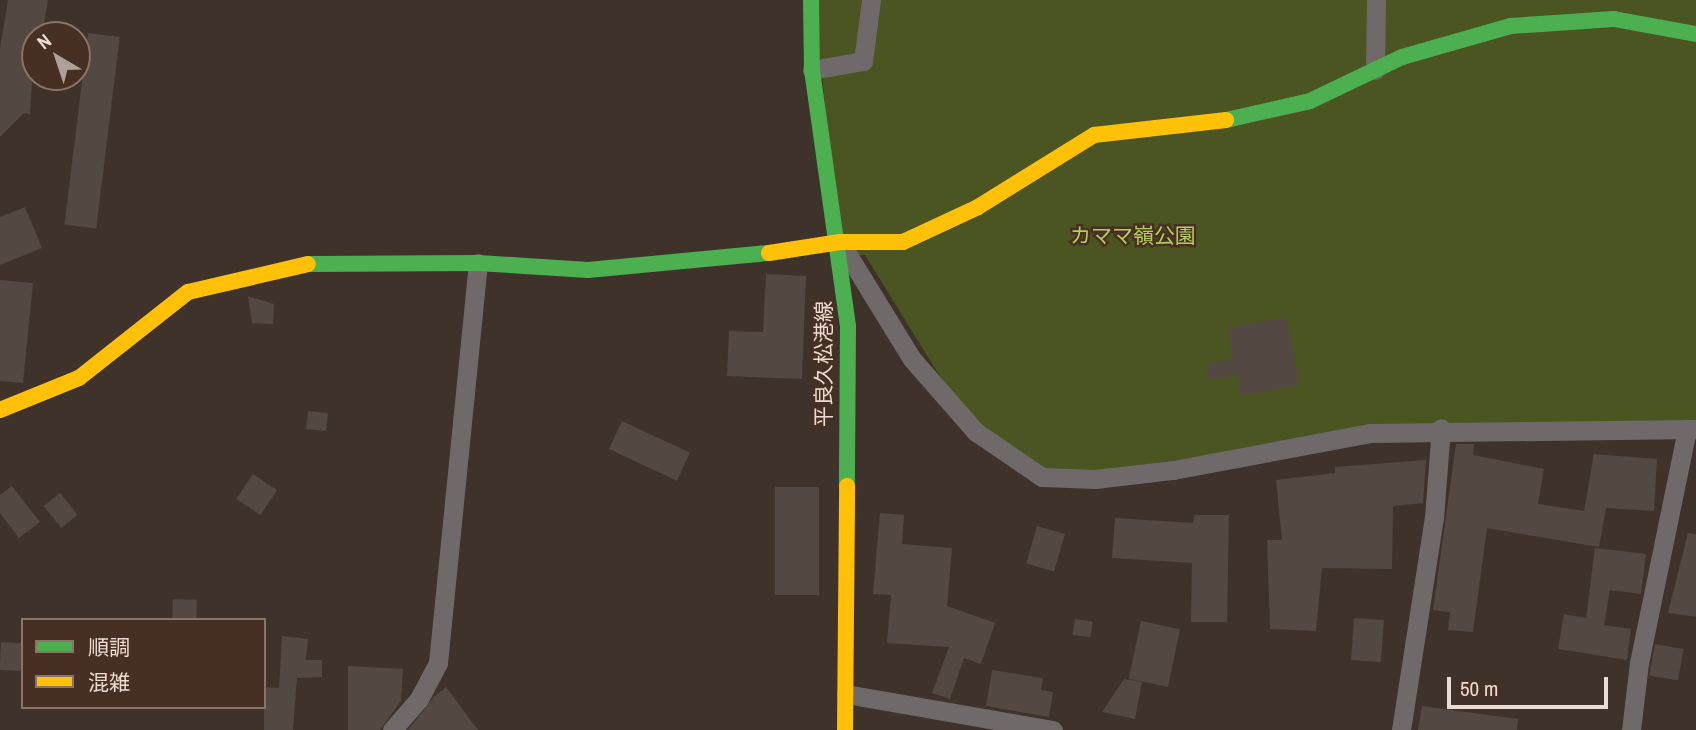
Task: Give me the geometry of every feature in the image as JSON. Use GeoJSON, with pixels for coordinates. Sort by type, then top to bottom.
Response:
{"type":"FeatureCollection","features":[{"type":"Feature","properties":{"kind":"street","name":"平良久松港線"},"geometry":{"type":"LineString","coordinates":[[811,0],[812,70],[840,242],[848,326],[845,730]]}},
{"type":"Feature","properties":{"kind":"street"},"geometry":{"type":"LineString","coordinates":[[812,70],[863,61],[871,0]]}},
{"type":"Feature","properties":{"kind":"street"},"geometry":{"type":"LineString","coordinates":[[1375,70],[1376,0]]}},
{"type":"Feature","properties":{"kind":"street"},"geometry":{"type":"LineString","coordinates":[[0,410],[79,377],[188,292],[292,264],[478,263],[588,270],[701,263],[840,242],[902,242],[978,207],[1094,135],[1252,117],[1310,101],[1375,70],[1511,26],[1571,18],[1614,19],[1696,34]]}},
{"type":"Feature","properties":{"kind":"street"},"geometry":{"type":"LineString","coordinates":[[840,242],[912,359],[976,432],[1042,477],[1094,479],[1173,470],[1370,433],[1441,428],[1691,429],[1639,663],[1632,730]]}},
{"type":"Feature","properties":{"kind":"street"},"geometry":{"type":"LineString","coordinates":[[392,730],[419,699],[438,663],[478,263]]}},
{"type":"Feature","properties":{"kind":"street"},"geometry":{"type":"LineString","coordinates":[[1401,730],[1434,518],[1441,428]]}},
{"type":"Feature","properties":{"kind":"street"},"geometry":{"type":"LineString","coordinates":[[846,694],[1053,730]]}},
{"type":"Feature","properties":{"kind":"green space","name":"カママ嶺公園"},"geometry":{"type":"Polygon","coordinates":[[[814,0],[1696,0],[1696,430],[1441,428],[1042,477],[970,425],[865,255],[841,255],[814,0]]]}},
{"type":"Feature","properties":{"kind":"building"},"geometry":{"type":"Polygon","coordinates":[[[8,0],[48,0],[44,21],[21,21],[21,91],[31,91],[30,114],[24,113],[0,137],[0,48],[8,0]]]}},
{"type":"Feature","properties":{"kind":"building"},"geometry":{"type":"Polygon","coordinates":[[[91,33],[120,37],[96,228],[64,225],[81,91],[91,91],[91,33]]]}},
{"type":"Feature","properties":{"kind":"building"},"geometry":{"type":"Polygon","coordinates":[[[25,207],[42,248],[0,265],[0,217],[25,207]]]}},
{"type":"Feature","properties":{"kind":"building"},"geometry":{"type":"Polygon","coordinates":[[[766,274],[806,276],[802,379],[727,376],[729,331],[763,332],[766,274]]]}},
{"type":"Feature","properties":{"kind":"building"},"geometry":{"type":"Polygon","coordinates":[[[0,280],[33,283],[23,383],[0,381],[0,280]]]}},
{"type":"Feature","properties":{"kind":"building"},"geometry":{"type":"Polygon","coordinates":[[[248,296],[274,304],[273,324],[252,323],[248,296]]]}},
{"type":"Feature","properties":{"kind":"building"},"geometry":{"type":"Polygon","coordinates":[[[1286,317],[1300,385],[1241,396],[1238,375],[1208,380],[1206,364],[1233,359],[1228,328],[1286,317]]]}},
{"type":"Feature","properties":{"kind":"building"},"geometry":{"type":"Polygon","coordinates":[[[308,411],[328,413],[326,431],[306,429],[308,411]]]}},
{"type":"Feature","properties":{"kind":"building"},"geometry":{"type":"Polygon","coordinates":[[[622,421],[690,453],[677,481],[609,449],[622,421]]]}},
{"type":"Feature","properties":{"kind":"building"},"geometry":{"type":"Polygon","coordinates":[[[1456,444],[1474,444],[1473,455],[1544,469],[1538,504],[1584,511],[1594,454],[1657,459],[1654,511],[1606,508],[1599,547],[1487,528],[1473,632],[1448,630],[1450,612],[1433,610],[1456,444]]]}},
{"type":"Feature","properties":{"kind":"building"},"geometry":{"type":"Polygon","coordinates":[[[1426,460],[1423,503],[1393,506],[1392,569],[1322,568],[1316,631],[1270,629],[1267,540],[1282,540],[1276,480],[1335,473],[1335,467],[1426,460]]]}},
{"type":"Feature","properties":{"kind":"building"},"geometry":{"type":"Polygon","coordinates":[[[253,474],[277,490],[260,515],[236,499],[253,474]]]}},
{"type":"Feature","properties":{"kind":"building"},"geometry":{"type":"Polygon","coordinates":[[[12,486],[40,522],[19,538],[0,513],[0,495],[12,486]]]}},
{"type":"Feature","properties":{"kind":"building"},"geometry":{"type":"Polygon","coordinates":[[[775,487],[819,487],[819,595],[775,595],[775,487]]]}},
{"type":"Feature","properties":{"kind":"building"},"geometry":{"type":"Polygon","coordinates":[[[60,493],[78,515],[61,528],[44,506],[60,493]]]}},
{"type":"Feature","properties":{"kind":"building"},"geometry":{"type":"Polygon","coordinates":[[[880,513],[904,515],[902,544],[952,548],[947,606],[995,623],[981,664],[964,658],[950,699],[932,693],[949,647],[887,643],[891,595],[873,594],[880,513]]]}},
{"type":"Feature","properties":{"kind":"building"},"geometry":{"type":"Polygon","coordinates":[[[1194,515],[1229,515],[1227,622],[1191,622],[1192,563],[1112,558],[1115,518],[1193,523],[1194,515]]]}},
{"type":"Feature","properties":{"kind":"building"},"geometry":{"type":"Polygon","coordinates":[[[1037,526],[1065,534],[1054,571],[1026,563],[1037,526]]]}},
{"type":"Feature","properties":{"kind":"building"},"geometry":{"type":"Polygon","coordinates":[[[1688,533],[1696,534],[1696,617],[1668,613],[1688,533]]]}},
{"type":"Feature","properties":{"kind":"building"},"geometry":{"type":"Polygon","coordinates":[[[1595,548],[1646,554],[1641,594],[1610,590],[1604,625],[1631,629],[1627,660],[1558,649],[1564,614],[1586,618],[1595,548]]]}},
{"type":"Feature","properties":{"kind":"building"},"geometry":{"type":"Polygon","coordinates":[[[173,599],[197,600],[196,618],[172,618],[173,599]]]}},
{"type":"Feature","properties":{"kind":"building"},"geometry":{"type":"Polygon","coordinates":[[[1354,618],[1384,620],[1381,662],[1351,660],[1354,618]]]}},
{"type":"Feature","properties":{"kind":"building"},"geometry":{"type":"Polygon","coordinates":[[[1075,619],[1093,622],[1090,638],[1072,635],[1075,619]]]}},
{"type":"Feature","properties":{"kind":"building"},"geometry":{"type":"Polygon","coordinates":[[[1141,621],[1180,629],[1168,687],[1129,679],[1141,621]]]}},
{"type":"Feature","properties":{"kind":"building"},"geometry":{"type":"Polygon","coordinates":[[[282,636],[308,639],[306,660],[322,660],[322,677],[297,678],[293,730],[264,730],[266,687],[279,688],[282,636]]]}},
{"type":"Feature","properties":{"kind":"building"},"geometry":{"type":"Polygon","coordinates":[[[1,642],[21,643],[21,671],[0,670],[1,642]]]}},
{"type":"Feature","properties":{"kind":"building"},"geometry":{"type":"Polygon","coordinates":[[[1655,644],[1684,649],[1678,681],[1649,676],[1655,644]]]}},
{"type":"Feature","properties":{"kind":"building"},"geometry":{"type":"Polygon","coordinates":[[[348,666],[403,669],[401,701],[380,730],[348,730],[348,666]]]}},
{"type":"Feature","properties":{"kind":"building"},"geometry":{"type":"Polygon","coordinates":[[[992,670],[1043,678],[1041,690],[1053,692],[1049,717],[986,706],[992,670]]]}},
{"type":"Feature","properties":{"kind":"building"},"geometry":{"type":"Polygon","coordinates":[[[1124,679],[1142,682],[1135,719],[1102,712],[1124,679]]]}},
{"type":"Feature","properties":{"kind":"building"},"geometry":{"type":"Polygon","coordinates":[[[446,687],[478,730],[408,730],[434,697],[446,687]]]}},
{"type":"Feature","properties":{"kind":"building"},"geometry":{"type":"Polygon","coordinates":[[[1422,706],[1518,719],[1517,730],[1418,730],[1422,706]]]}},
{"type":"Feature","properties":{"kind":"traffic: fast"},"geometry":{"type":"LineString","coordinates":[[811,0],[812,70],[848,326],[847,486]]}},
{"type":"Feature","properties":{"kind":"traffic: fast"},"geometry":{"type":"LineString","coordinates":[[1226,120],[1310,101],[1402,57],[1511,26],[1614,19],[1696,34]]}},
{"type":"Feature","properties":{"kind":"traffic: fast"},"geometry":{"type":"LineString","coordinates":[[308,264],[478,263],[588,270],[769,253]]}},
{"type":"Feature","properties":{"kind":"traffic: slow"},"geometry":{"type":"LineString","coordinates":[[769,253],[840,242],[903,242],[978,207],[1094,135],[1226,120]]}},
{"type":"Feature","properties":{"kind":"traffic: slow"},"geometry":{"type":"LineString","coordinates":[[0,410],[79,378],[188,292],[308,264]]}},
{"type":"Feature","properties":{"kind":"traffic: slow"},"geometry":{"type":"LineString","coordinates":[[845,730],[847,486]]}}]}
